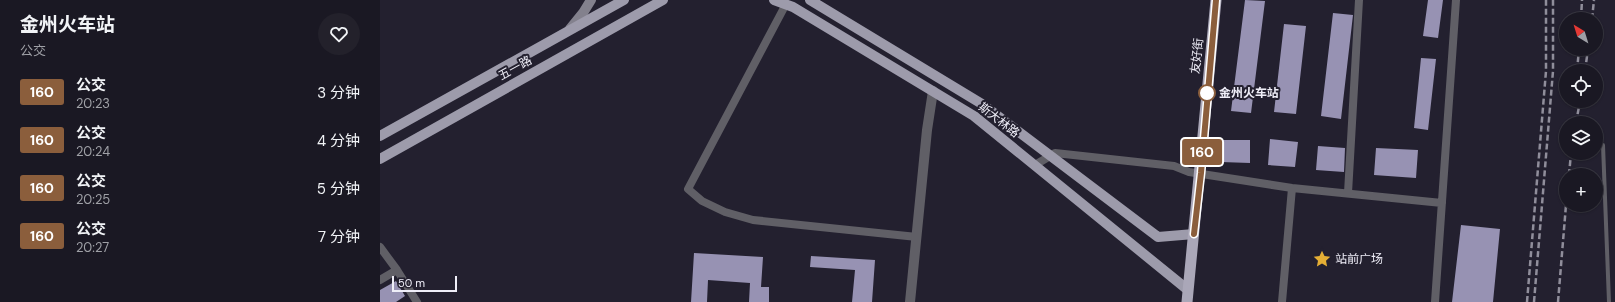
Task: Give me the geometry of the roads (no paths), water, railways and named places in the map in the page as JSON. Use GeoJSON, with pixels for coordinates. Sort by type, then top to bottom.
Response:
{"type":"FeatureCollection","features":[{"type":"Feature","properties":{"kind":"highway","name":"友好街"},"geometry":{"type":"LineString","coordinates":[[1187,302],[1201,173],[1216,0]]}},
{"type":"Feature","properties":{"kind":"main road"},"geometry":{"type":"LineString","coordinates":[[570,29],[591,0]]}},
{"type":"Feature","properties":{"kind":"main road"},"geometry":{"type":"LineString","coordinates":[[380,136],[624,0]]}},
{"type":"Feature","properties":{"kind":"main road","name":"五一路"},"geometry":{"type":"LineString","coordinates":[[380,159],[664,0]]}},
{"type":"Feature","properties":{"kind":"main road","name":"斯大林路"},"geometry":{"type":"LineString","coordinates":[[774,0],[793,7],[974,116],[1188,290]]}},
{"type":"Feature","properties":{"kind":"main road","name":"斯大林路"},"geometry":{"type":"LineString","coordinates":[[810,0],[982,104],[1158,237],[1194,234]]}},
{"type":"Feature","properties":{"kind":"street"},"geometry":{"type":"LineString","coordinates":[[1348,193],[1359,0]]}},
{"type":"Feature","properties":{"kind":"street"},"geometry":{"type":"LineString","coordinates":[[1435,302],[1456,0]]}},
{"type":"Feature","properties":{"kind":"street"},"geometry":{"type":"LineString","coordinates":[[786,4],[688,188],[702,200],[725,212],[753,220],[917,237]]}},
{"type":"Feature","properties":{"kind":"street"},"geometry":{"type":"LineString","coordinates":[[910,302],[927,130],[933,91]]}},
{"type":"Feature","properties":{"kind":"street"},"geometry":{"type":"LineString","coordinates":[[1035,165],[1055,153],[1174,166],[1189,172],[1292,188],[1442,203]]}},
{"type":"Feature","properties":{"kind":"street"},"geometry":{"type":"LineString","coordinates":[[1282,302],[1292,188]]}},
{"type":"Feature","properties":{"kind":"street"},"geometry":{"type":"LineString","coordinates":[[380,246],[417,302]]}},
{"type":"Feature","properties":{"kind":"street"},"geometry":{"type":"LineString","coordinates":[[380,280],[397,270]]}},
{"type":"Feature","properties":{"kind":"lane"},"geometry":{"type":"LineString","coordinates":[[1603,145],[1609,302]]}},
{"type":"Feature","properties":{"kind":"railway"},"geometry":{"type":"LineString","coordinates":[[1527,302],[1546,71],[1546,0]]}},
{"type":"Feature","properties":{"kind":"railway"},"geometry":{"type":"LineString","coordinates":[[1534,302],[1553,71],[1553,0]]}},
{"type":"Feature","properties":{"kind":"railway"},"geometry":{"type":"LineString","coordinates":[[1581,12],[1582,0]]}},
{"type":"Feature","properties":{"kind":"railway"},"geometry":{"type":"LineString","coordinates":[[1593,12],[1594,0]]}},
{"type":"Feature","properties":{"kind":"railway"},"geometry":{"type":"LineString","coordinates":[[1578,56],[1578,64]]}},
{"type":"Feature","properties":{"kind":"railway"},"geometry":{"type":"LineString","coordinates":[[1586,64],[1587,56]]}},
{"type":"Feature","properties":{"kind":"railway"},"geometry":{"type":"LineString","coordinates":[[1577,116],[1579,108]]}},
{"type":"Feature","properties":{"kind":"railway"},"geometry":{"type":"LineString","coordinates":[[1570,160],[1570,168]]}},
{"type":"Feature","properties":{"kind":"railway"},"geometry":{"type":"LineString","coordinates":[[1558,302],[1565,212]]}},
{"type":"Feature","properties":{"kind":"place","name":"金州火车站"},"geometry":{"type":"Point","coordinates":[1207,93]}},
{"type":"Feature","properties":{"kind":"place","name":"站前广场"},"geometry":{"type":"Point","coordinates":[1322,259]}}]}
